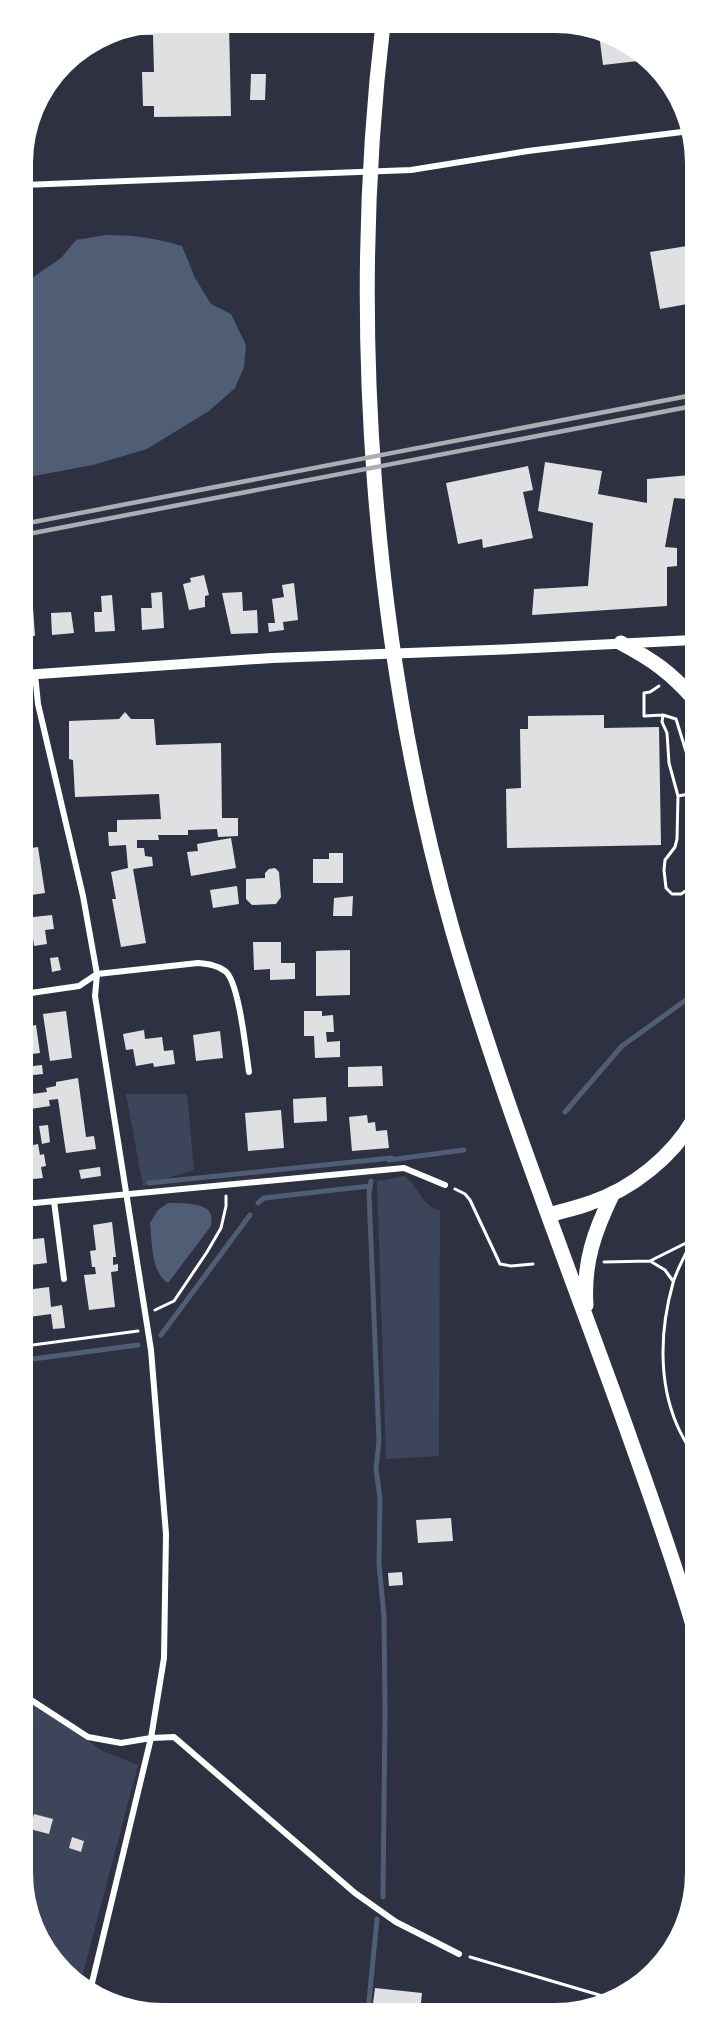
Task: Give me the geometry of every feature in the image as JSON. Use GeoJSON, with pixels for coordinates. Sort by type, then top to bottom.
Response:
{"type":"FeatureCollection","features":[{"type":"Feature","properties":{"kind":"main road"},"geometry":{"type":"LineString","coordinates":[[382,33],[368,244],[371,400],[377,507],[403,709],[428,834],[453,931],[479,1014],[665,1537],[685,1600]]}},
{"type":"Feature","properties":{"kind":"main road"},"geometry":{"type":"LineString","coordinates":[[621,643],[650,658],[673,676],[685,689]]}},
{"type":"Feature","properties":{"kind":"main road"},"geometry":{"type":"LineString","coordinates":[[549,1215],[590,1203],[633,1181],[666,1155],[685,1133]]}},
{"type":"Feature","properties":{"kind":"main road"},"geometry":{"type":"LineString","coordinates":[[588,1322],[585,1285],[589,1253],[613,1192]]}},
{"type":"Feature","properties":{"kind":"street"},"geometry":{"type":"LineString","coordinates":[[33,185],[411,170],[528,151],[681,132]]}},
{"type":"Feature","properties":{"kind":"street"},"geometry":{"type":"LineString","coordinates":[[33,674],[272,658],[685,640]]}},
{"type":"Feature","properties":{"kind":"street"},"geometry":{"type":"LineString","coordinates":[[33,687],[83,896],[97,974],[95,996],[146,1313],[166,1534],[164,1658],[151,1738],[92,1982]]}},
{"type":"Feature","properties":{"kind":"street"},"geometry":{"type":"LineString","coordinates":[[33,993],[79,986],[97,974],[198,963],[213,965],[226,971],[234,984],[249,1072]]}},
{"type":"Feature","properties":{"kind":"street"},"geometry":{"type":"LineString","coordinates":[[33,1203],[404,1168],[445,1185]]}},
{"type":"Feature","properties":{"kind":"street"},"geometry":{"type":"LineString","coordinates":[[54,1201],[64,1280]]}},
{"type":"Feature","properties":{"kind":"street"},"geometry":{"type":"LineString","coordinates":[[33,1701],[88,1737],[122,1743],[174,1737],[355,1893],[396,1922],[459,1954]]}},
{"type":"Feature","properties":{"kind":"path"},"geometry":{"type":"LineString","coordinates":[[644,693],[644,716],[663,715],[676,719],[685,748]]}},
{"type":"Feature","properties":{"kind":"path"},"geometry":{"type":"LineString","coordinates":[[663,715],[662,722],[666,733],[669,763],[678,796],[678,839],[665,860],[666,888],[672,894],[681,894],[685,891]]}},
{"type":"Feature","properties":{"kind":"path"},"geometry":{"type":"LineString","coordinates":[[678,796],[685,795]]}},
{"type":"Feature","properties":{"kind":"path"},"geometry":{"type":"LineString","coordinates":[[146,1313],[161,1309],[174,1300],[207,1252],[221,1228],[226,1206],[225,1185]]}},
{"type":"Feature","properties":{"kind":"path"},"geometry":{"type":"LineString","coordinates":[[445,1185],[465,1194],[470,1200],[500,1264],[511,1266],[533,1264]]}},
{"type":"Feature","properties":{"kind":"path"},"geometry":{"type":"LineString","coordinates":[[602,1262],[650,1262],[685,1244]]}},
{"type":"Feature","properties":{"kind":"path"},"geometry":{"type":"LineString","coordinates":[[685,1256],[673,1281],[663,1335],[668,1398],[677,1426],[685,1440]]}},
{"type":"Feature","properties":{"kind":"path"},"geometry":{"type":"LineString","coordinates":[[650,1262],[664,1270],[673,1281]]}},
{"type":"Feature","properties":{"kind":"path"},"geometry":{"type":"LineString","coordinates":[[33,1345],[148,1330]]}},
{"type":"Feature","properties":{"kind":"path"},"geometry":{"type":"LineString","coordinates":[[459,1954],[599,1995]]}},
{"type":"Feature","properties":{"kind":"shaded area"},"geometry":{"type":"Polygon","coordinates":[[[105,235],[144,237],[182,246],[195,278],[211,304],[231,314],[246,345],[244,367],[235,388],[209,411],[147,449],[93,465],[33,476],[33,277],[61,258],[76,240],[105,235]]]}},
{"type":"Feature","properties":{"kind":"shaded area"},"geometry":{"type":"Polygon","coordinates":[[[126,1094],[187,1094],[194,1170],[143,1186],[126,1094]]]}},
{"type":"Feature","properties":{"kind":"shaded area"},"geometry":{"type":"Polygon","coordinates":[[[405,1176],[428,1204],[440,1211],[439,1456],[386,1459],[377,1181],[405,1176]]]}},
{"type":"Feature","properties":{"kind":"shaded area"},"geometry":{"type":"Polygon","coordinates":[[[168,1203],[186,1203],[205,1208],[211,1215],[211,1226],[168,1283],[162,1278],[155,1264],[150,1223],[158,1210],[168,1203]]]}},
{"type":"Feature","properties":{"kind":"shaded area"},"geometry":{"type":"Polygon","coordinates":[[[33,1704],[103,1751],[138,1765],[83,1975],[71,1965],[50,1938],[37,1906],[34,1890],[33,1704]]]}},
{"type":"Feature","properties":{"kind":"building"},"geometry":{"type":"Polygon","coordinates":[[[229,33],[231,116],[154,117],[154,106],[143,106],[142,72],[154,72],[153,35],[142,35],[229,33]]]}},
{"type":"Feature","properties":{"kind":"building"},"geometry":{"type":"Polygon","coordinates":[[[600,41],[620,50],[636,61],[603,65],[600,41]]]}},
{"type":"Feature","properties":{"kind":"building"},"geometry":{"type":"Polygon","coordinates":[[[251,74],[266,74],[265,100],[250,100],[251,74]]]}},
{"type":"Feature","properties":{"kind":"building"},"geometry":{"type":"Polygon","coordinates":[[[685,246],[685,304],[660,309],[650,252],[685,246]]]}},
{"type":"Feature","properties":{"kind":"building"},"geometry":{"type":"Polygon","coordinates":[[[545,462],[602,471],[598,494],[647,503],[647,479],[685,475],[685,499],[674,498],[665,547],[677,548],[677,566],[667,567],[667,606],[532,615],[534,589],[588,586],[593,523],[538,511],[545,462]]]}},
{"type":"Feature","properties":{"kind":"building"},"geometry":{"type":"Polygon","coordinates":[[[528,466],[533,490],[523,492],[533,538],[483,548],[482,539],[458,544],[446,483],[528,466]]]}},
{"type":"Feature","properties":{"kind":"building"},"geometry":{"type":"Polygon","coordinates":[[[204,575],[209,595],[205,596],[205,607],[189,610],[183,584],[191,582],[190,578],[204,575]]]}},
{"type":"Feature","properties":{"kind":"building"},"geometry":{"type":"Polygon","coordinates":[[[294,583],[298,620],[283,622],[284,630],[269,632],[268,623],[275,623],[272,599],[284,597],[282,585],[294,583]]]}},
{"type":"Feature","properties":{"kind":"building"},"geometry":{"type":"Polygon","coordinates":[[[162,592],[164,628],[142,630],[141,608],[152,608],[151,593],[162,592]]]}},
{"type":"Feature","properties":{"kind":"building"},"geometry":{"type":"Polygon","coordinates":[[[242,592],[243,611],[257,610],[258,633],[231,634],[222,593],[242,592]]]}},
{"type":"Feature","properties":{"kind":"building"},"geometry":{"type":"Polygon","coordinates":[[[112,595],[115,631],[95,632],[94,612],[102,612],[101,596],[112,595]]]}},
{"type":"Feature","properties":{"kind":"building"},"geometry":{"type":"Polygon","coordinates":[[[33,607],[35,636],[33,636],[33,607]]]}},
{"type":"Feature","properties":{"kind":"building"},"geometry":{"type":"Polygon","coordinates":[[[71,612],[74,633],[52,635],[51,613],[71,612]]]}},
{"type":"Feature","properties":{"kind":"building"},"geometry":{"type":"Polygon","coordinates":[[[125,712],[131,719],[154,719],[156,745],[221,743],[222,818],[238,818],[238,836],[218,837],[217,829],[188,830],[188,835],[158,835],[159,840],[137,840],[137,848],[144,848],[145,856],[152,857],[153,866],[133,869],[146,943],[121,947],[112,899],[116,899],[111,872],[128,868],[126,845],[109,846],[108,832],[117,832],[117,820],[161,819],[159,794],[75,797],[73,760],[69,759],[69,721],[119,719],[125,712]]]}},
{"type":"Feature","properties":{"kind":"building"},"geometry":{"type":"Polygon","coordinates":[[[604,715],[604,728],[659,727],[661,845],[507,848],[506,789],[521,788],[520,729],[528,729],[528,716],[604,715]]]}},
{"type":"Feature","properties":{"kind":"building"},"geometry":{"type":"Polygon","coordinates":[[[231,838],[236,868],[191,876],[187,852],[198,851],[197,844],[231,838]]]}},
{"type":"Feature","properties":{"kind":"building"},"geometry":{"type":"Polygon","coordinates":[[[38,847],[45,893],[33,895],[33,848],[38,847]]]}},
{"type":"Feature","properties":{"kind":"building"},"geometry":{"type":"Polygon","coordinates":[[[329,853],[343,853],[343,883],[313,883],[313,859],[329,859],[329,853]]]}},
{"type":"Feature","properties":{"kind":"building"},"geometry":{"type":"Polygon","coordinates":[[[275,868],[279,872],[281,897],[276,904],[252,905],[246,899],[246,879],[265,878],[265,873],[269,869],[275,868]]]}},
{"type":"Feature","properties":{"kind":"building"},"geometry":{"type":"Polygon","coordinates":[[[237,886],[239,904],[213,908],[210,890],[237,886]]]}},
{"type":"Feature","properties":{"kind":"building"},"geometry":{"type":"Polygon","coordinates":[[[353,896],[352,916],[333,916],[334,898],[353,896]]]}},
{"type":"Feature","properties":{"kind":"building"},"geometry":{"type":"Polygon","coordinates":[[[52,915],[54,929],[45,930],[47,944],[34,946],[33,917],[52,915]]]}},
{"type":"Feature","properties":{"kind":"building"},"geometry":{"type":"Polygon","coordinates":[[[253,942],[281,942],[281,963],[295,963],[295,979],[270,980],[270,969],[254,970],[253,942]]]}},
{"type":"Feature","properties":{"kind":"building"},"geometry":{"type":"Polygon","coordinates":[[[350,950],[350,995],[316,996],[316,951],[350,950]]]}},
{"type":"Feature","properties":{"kind":"building"},"geometry":{"type":"Polygon","coordinates":[[[58,957],[61,970],[52,972],[50,958],[58,957]]]}},
{"type":"Feature","properties":{"kind":"building"},"geometry":{"type":"Polygon","coordinates":[[[66,1011],[72,1058],[50,1061],[43,1014],[66,1011]]]}},
{"type":"Feature","properties":{"kind":"building"},"geometry":{"type":"Polygon","coordinates":[[[304,1011],[322,1011],[322,1016],[333,1015],[334,1032],[326,1032],[327,1042],[340,1041],[340,1057],[315,1058],[314,1036],[304,1036],[304,1011]]]}},
{"type":"Feature","properties":{"kind":"building"},"geometry":{"type":"Polygon","coordinates":[[[36,1025],[40,1053],[33,1054],[33,1026],[36,1025]]]}},
{"type":"Feature","properties":{"kind":"building"},"geometry":{"type":"Polygon","coordinates":[[[144,1030],[145,1039],[162,1037],[164,1051],[173,1050],[175,1064],[154,1067],[153,1063],[136,1066],[133,1049],[126,1050],[123,1034],[144,1030]]]}},
{"type":"Feature","properties":{"kind":"building"},"geometry":{"type":"Polygon","coordinates":[[[220,1031],[223,1058],[196,1061],[193,1035],[220,1031]]]}},
{"type":"Feature","properties":{"kind":"building"},"geometry":{"type":"Polygon","coordinates":[[[42,1065],[43,1074],[33,1075],[33,1066],[42,1065]]]}},
{"type":"Feature","properties":{"kind":"building"},"geometry":{"type":"Polygon","coordinates":[[[382,1066],[383,1086],[348,1087],[348,1067],[382,1066]]]}},
{"type":"Feature","properties":{"kind":"building"},"geometry":{"type":"Polygon","coordinates":[[[78,1078],[86,1137],[94,1136],[96,1149],[66,1153],[58,1099],[49,1100],[50,1106],[33,1109],[33,1094],[47,1092],[46,1088],[56,1086],[56,1082],[78,1078]]]}},
{"type":"Feature","properties":{"kind":"building"},"geometry":{"type":"Polygon","coordinates":[[[326,1097],[327,1121],[294,1123],[293,1099],[326,1097]]]}},
{"type":"Feature","properties":{"kind":"building"},"geometry":{"type":"Polygon","coordinates":[[[281,1110],[284,1148],[248,1151],[245,1113],[281,1110]]]}},
{"type":"Feature","properties":{"kind":"building"},"geometry":{"type":"Polygon","coordinates":[[[367,1115],[368,1123],[375,1122],[376,1131],[387,1130],[389,1148],[352,1151],[349,1117],[367,1115]]]}},
{"type":"Feature","properties":{"kind":"building"},"geometry":{"type":"Polygon","coordinates":[[[48,1125],[50,1142],[42,1144],[39,1126],[48,1125]]]}},
{"type":"Feature","properties":{"kind":"building"},"geometry":{"type":"Polygon","coordinates":[[[38,1144],[40,1155],[44,1154],[46,1166],[41,1167],[43,1178],[33,1179],[33,1145],[38,1144]]]}},
{"type":"Feature","properties":{"kind":"building"},"geometry":{"type":"Polygon","coordinates":[[[100,1167],[101,1176],[81,1179],[79,1170],[100,1167]]]}},
{"type":"Feature","properties":{"kind":"building"},"geometry":{"type":"Polygon","coordinates":[[[112,1222],[116,1257],[113,1257],[113,1265],[118,1264],[118,1271],[111,1272],[115,1307],[89,1310],[84,1275],[96,1274],[95,1267],[92,1267],[90,1251],[96,1250],[93,1225],[112,1222]]]}},
{"type":"Feature","properties":{"kind":"building"},"geometry":{"type":"Polygon","coordinates":[[[44,1238],[47,1263],[33,1265],[33,1239],[44,1238]]]}},
{"type":"Feature","properties":{"kind":"building"},"geometry":{"type":"Polygon","coordinates":[[[49,1287],[51,1307],[62,1305],[65,1328],[53,1329],[51,1314],[33,1316],[33,1289],[49,1287]]]}},
{"type":"Feature","properties":{"kind":"building"},"geometry":{"type":"Polygon","coordinates":[[[451,1518],[453,1541],[418,1543],[416,1520],[451,1518]]]}},
{"type":"Feature","properties":{"kind":"building"},"geometry":{"type":"Polygon","coordinates":[[[402,1572],[403,1585],[389,1586],[388,1573],[402,1572]]]}},
{"type":"Feature","properties":{"kind":"building"},"geometry":{"type":"Polygon","coordinates":[[[34,1814],[53,1819],[49,1834],[33,1830],[34,1814]]]}},
{"type":"Feature","properties":{"kind":"building"},"geometry":{"type":"Polygon","coordinates":[[[72,1837],[84,1841],[81,1852],[69,1848],[72,1837]]]}},
{"type":"Feature","properties":{"kind":"building"},"geometry":{"type":"Polygon","coordinates":[[[375,1988],[422,1993],[421,2003],[373,2003],[375,1988]]]}},
{"type":"Feature","properties":{"kind":"waterway"},"geometry":{"type":"LineString","coordinates":[[565,1112],[622,1046],[685,1001]]}},
{"type":"Feature","properties":{"kind":"waterway"},"geometry":{"type":"LineString","coordinates":[[389,1160],[464,1150]]}},
{"type":"Feature","properties":{"kind":"waterway"},"geometry":{"type":"LineString","coordinates":[[149,1183],[391,1158]]}},
{"type":"Feature","properties":{"kind":"waterway"},"geometry":{"type":"LineString","coordinates":[[371,1181],[369,1193],[379,1441],[376,1469],[380,1498],[379,1564],[384,1616],[383,1897]]}},
{"type":"Feature","properties":{"kind":"waterway"},"geometry":{"type":"LineString","coordinates":[[258,1203],[264,1198],[370,1186]]}},
{"type":"Feature","properties":{"kind":"waterway"},"geometry":{"type":"LineString","coordinates":[[161,1335],[250,1215]]}},
{"type":"Feature","properties":{"kind":"waterway"},"geometry":{"type":"LineString","coordinates":[[33,1359],[138,1345]]}},
{"type":"Feature","properties":{"kind":"waterway"},"geometry":{"type":"LineString","coordinates":[[369,2003],[377,1919]]}},
{"type":"Feature","properties":{"kind":"railway"},"geometry":{"type":"LineString","coordinates":[[33,522],[685,397]]}},
{"type":"Feature","properties":{"kind":"railway"},"geometry":{"type":"LineString","coordinates":[[33,533],[685,408]]}}]}
